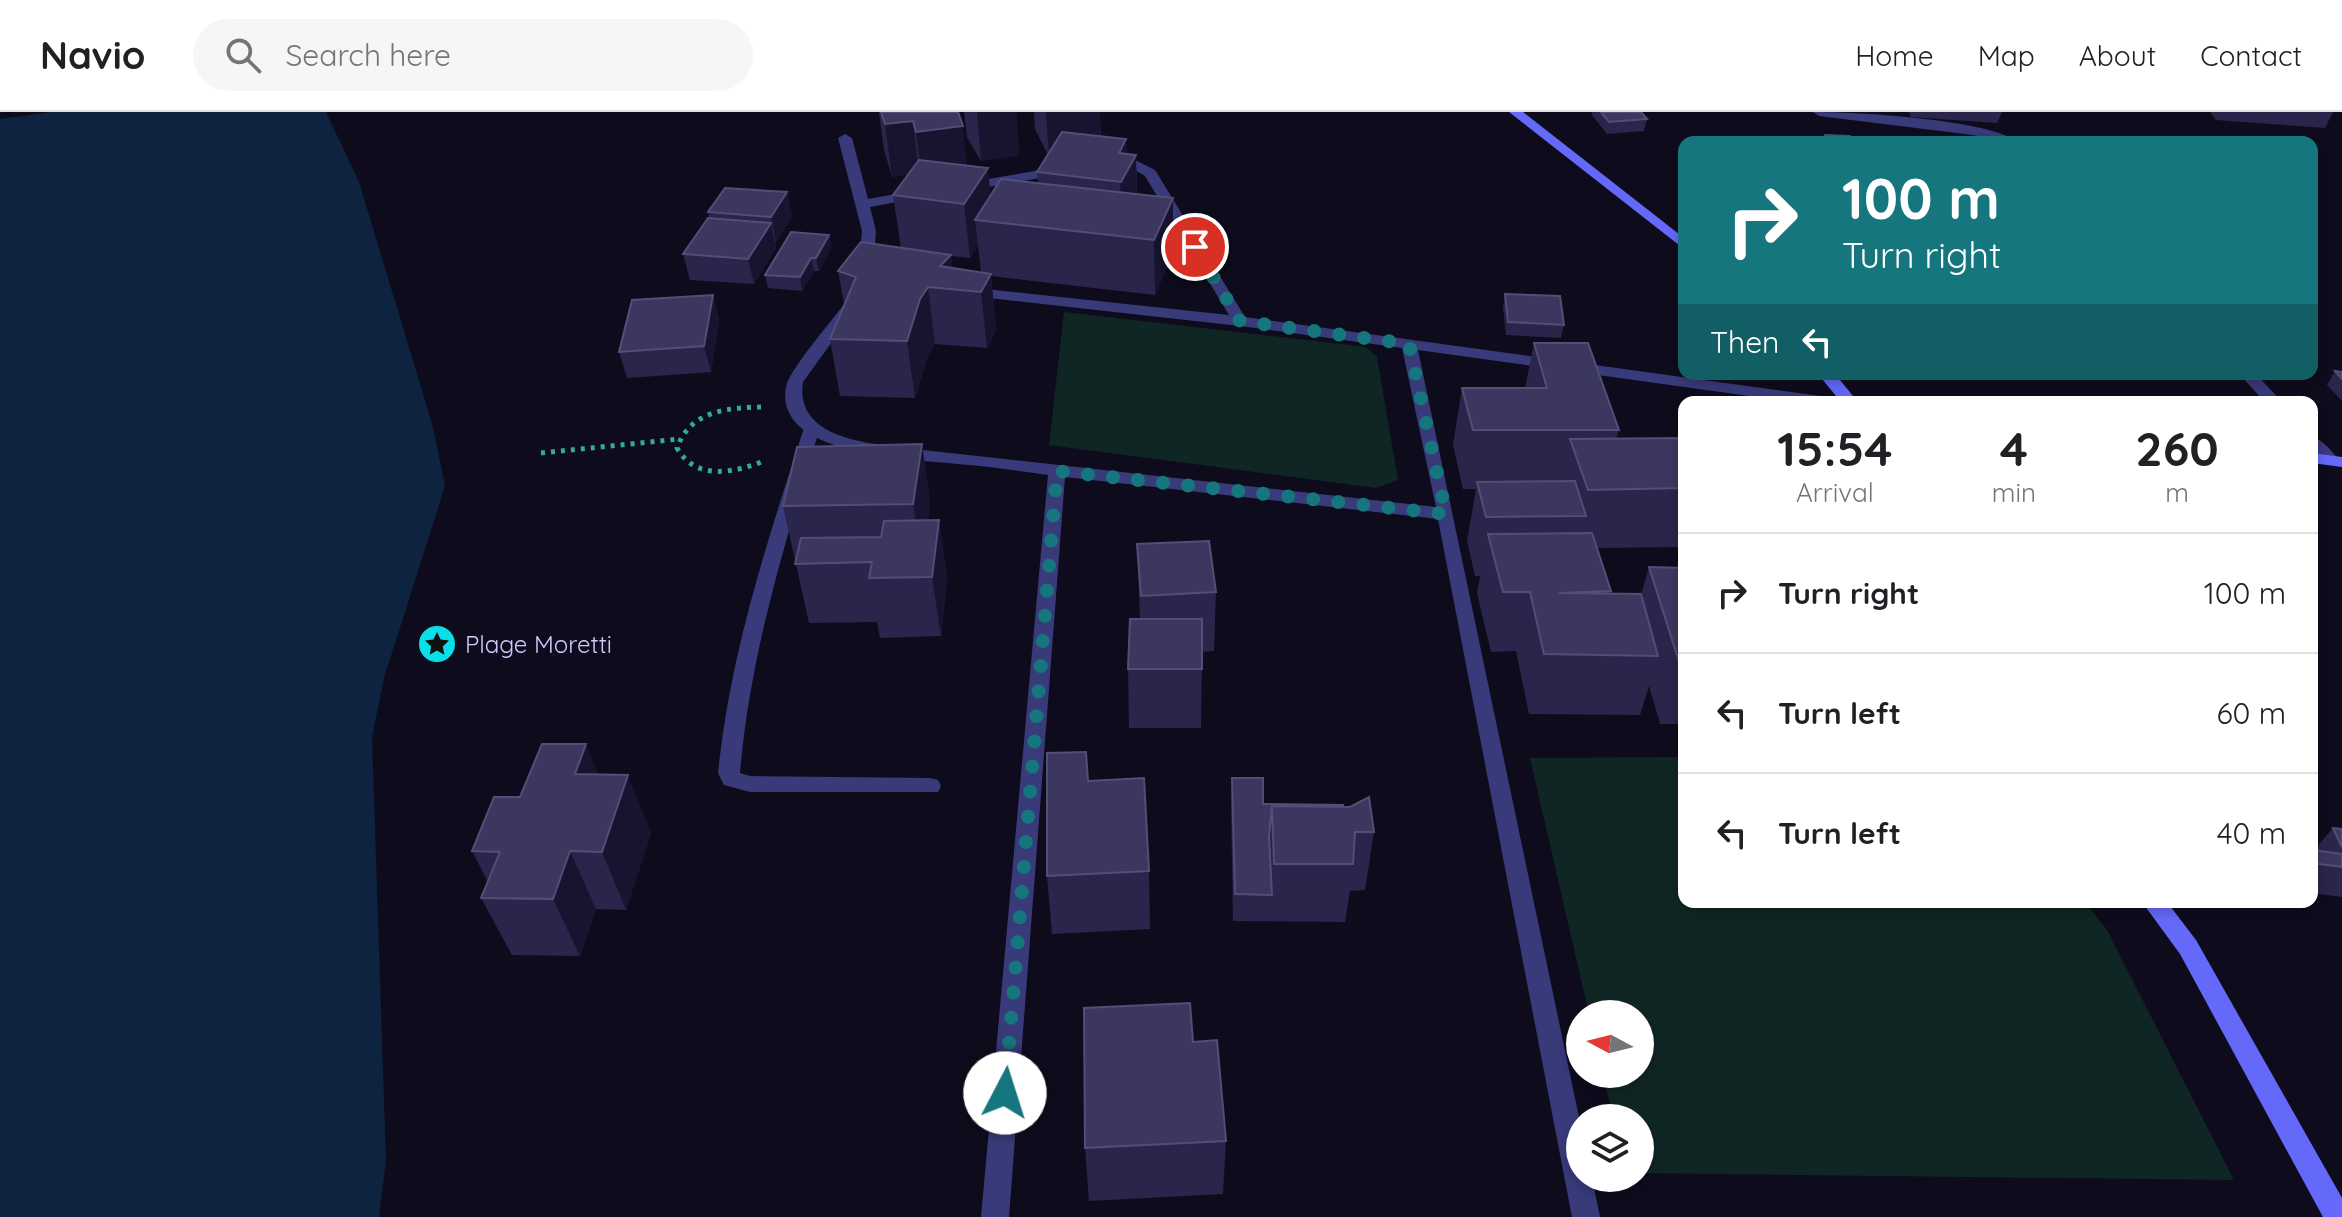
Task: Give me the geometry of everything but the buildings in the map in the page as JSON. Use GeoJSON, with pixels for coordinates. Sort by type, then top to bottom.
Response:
{"type":"FeatureCollection","features":[{"type":"Feature","properties":{"kind":"main road"},"geometry":{"type":"LineString","coordinates":[[1515,112],[1678,240]]}},
{"type":"Feature","properties":{"kind":"main road"},"geometry":{"type":"LineString","coordinates":[[1831,380],[1845,396]]}},
{"type":"Feature","properties":{"kind":"main road"},"geometry":{"type":"LineString","coordinates":[[2159,908],[2188,947],[2338,1217]]}},
{"type":"Feature","properties":{"kind":"street"},"geometry":{"type":"LineString","coordinates":[[1819,112],[1974,131],[1991,136]]}},
{"type":"Feature","properties":{"kind":"street"},"geometry":{"type":"LineString","coordinates":[[845,138],[870,246],[864,286],[795,382],[794,407],[810,434],[746,649],[729,773],[732,779],[750,784],[930,786]]}},
{"type":"Feature","properties":{"kind":"street"},"geometry":{"type":"LineString","coordinates":[[1096,165],[1127,160],[1150,173],[1240,321]]}},
{"type":"Feature","properties":{"kind":"street"},"geometry":{"type":"LineString","coordinates":[[955,188],[1080,168]]}},
{"type":"Feature","properties":{"kind":"street"},"geometry":{"type":"LineString","coordinates":[[862,204],[940,191]]}},
{"type":"Feature","properties":{"kind":"street"},"geometry":{"type":"LineString","coordinates":[[951,290],[1240,321],[1785,396]]}},
{"type":"Feature","properties":{"kind":"street"},"geometry":{"type":"LineString","coordinates":[[1409,344],[1446,514],[1586,1217]]}},
{"type":"Feature","properties":{"kind":"street"},"geometry":{"type":"LineString","coordinates":[[2253,380],[2268,396]]}},
{"type":"Feature","properties":{"kind":"street"},"geometry":{"type":"LineString","coordinates":[[810,434],[861,445],[1057,471],[1446,514]]}},
{"type":"Feature","properties":{"kind":"street"},"geometry":{"type":"LineString","coordinates":[[995,1217],[1057,471]]}},
{"type":"Feature","properties":{"kind":"path"},"geometry":{"type":"LineString","coordinates":[[794,407],[722,410],[695,421],[679,439],[677,448],[680,457],[701,469],[716,472],[748,468],[810,434]]}},
{"type":"Feature","properties":{"kind":"path"},"geometry":{"type":"LineString","coordinates":[[541,453],[679,439]]}},
{"type":"Feature","properties":{"kind":"green space"},"geometry":{"type":"Polygon","coordinates":[[[1064,312],[1366,347],[1377,357],[1398,480],[1376,488],[1049,445],[1064,312]]]}},
{"type":"Feature","properties":{"kind":"green space"},"geometry":{"type":"Polygon","coordinates":[[[1678,757],[1678,908],[2090,908],[2107,930],[2234,1180],[1654,1173],[1654,1104],[1610,1104],[1606,1088],[1654,1088],[1654,1000],[1586,1000],[1530,758],[1678,757]]]}},
{"type":"Feature","properties":{"kind":"water"},"geometry":{"type":"Polygon","coordinates":[[[52,112],[326,112],[359,182],[433,427],[445,486],[384,678],[372,737],[386,1161],[379,1217],[0,1217],[0,119],[52,112]]]}},
{"type":"Feature","properties":{"kind":"place","name":"Plage Moretti"},"geometry":{"type":"Point","coordinates":[437,644]}},
{"type":"Feature","properties":{"kind":"route"},"geometry":{"type":"LineString","coordinates":[[1005,1093],[1057,471],[1446,514],[1409,344],[1240,321],[1195,247]]}}]}
